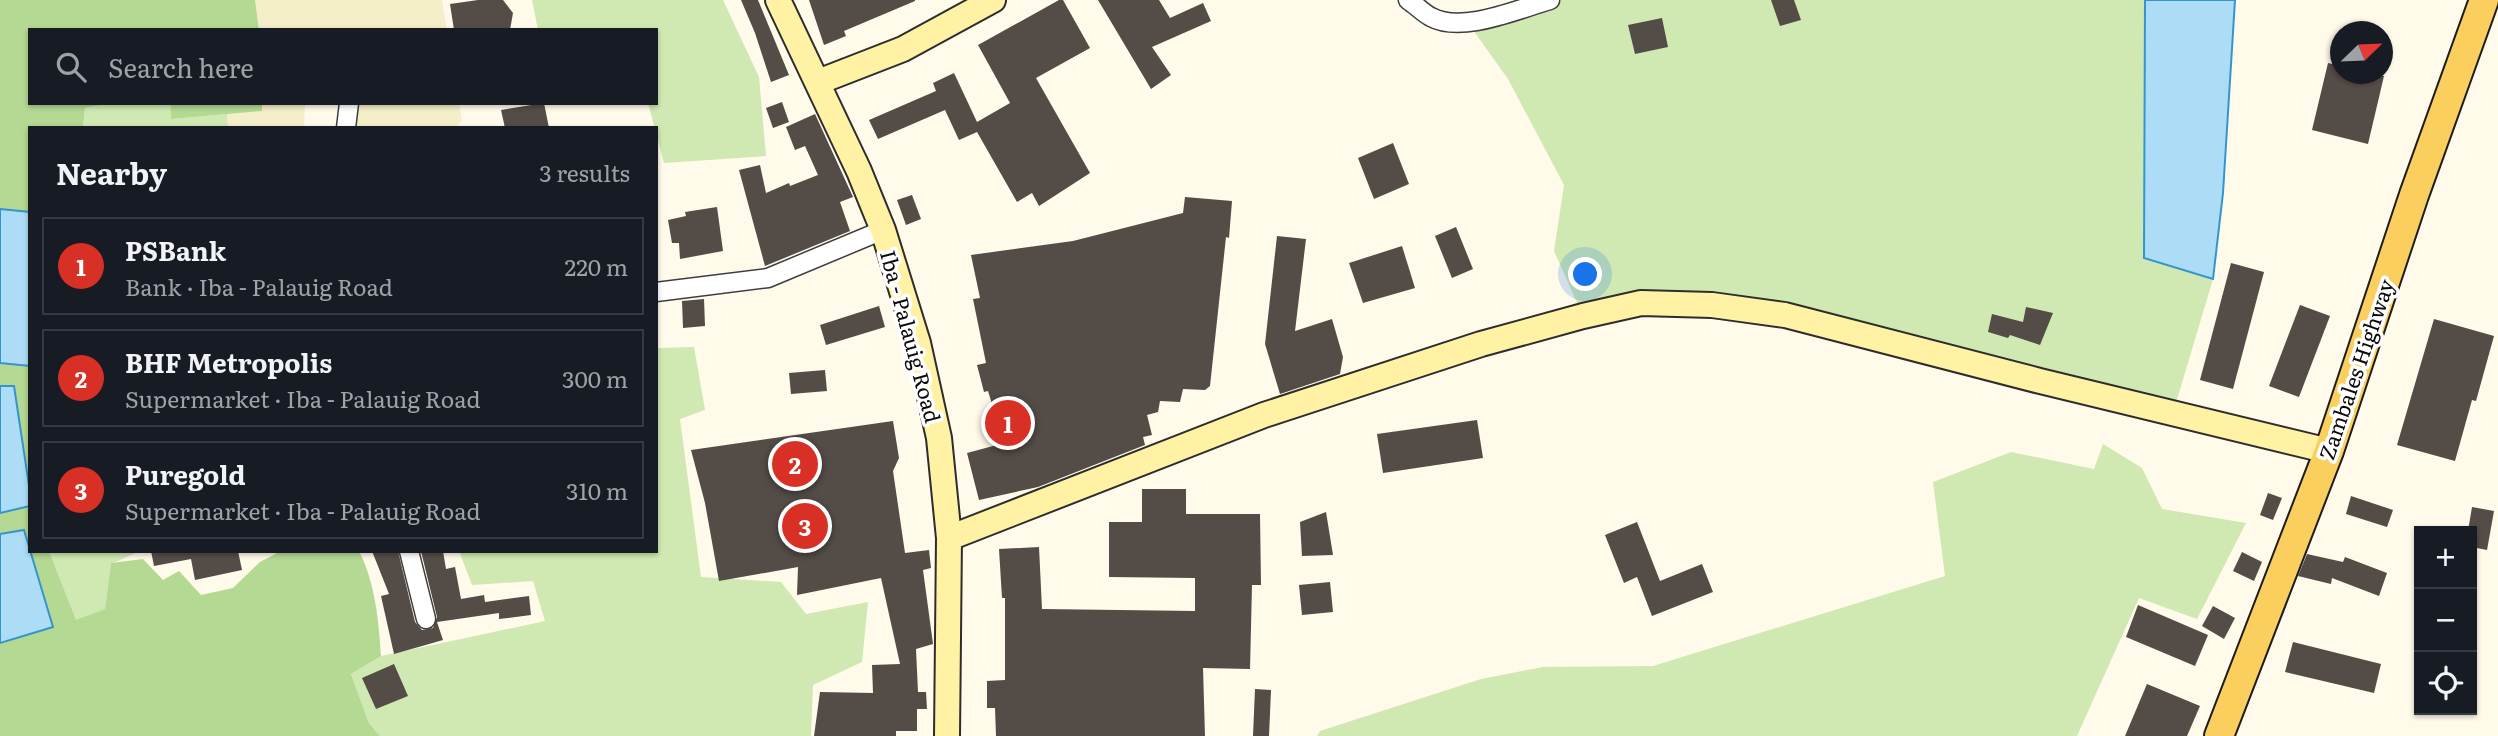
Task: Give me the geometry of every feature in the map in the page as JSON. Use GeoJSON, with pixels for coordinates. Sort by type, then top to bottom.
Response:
{"type":"FeatureCollection","features":[{"type":"Feature","properties":{"kind":"main road","name":"Iba - Palauig Road"},"geometry":{"type":"LineString","coordinates":[[778,0],[818,82],[883,230],[923,362],[939,438],[950,538],[947,736]]}},
{"type":"Feature","properties":{"kind":"main road"},"geometry":{"type":"LineString","coordinates":[[818,82],[902,49],[993,0]]}},
{"type":"Feature","properties":{"kind":"main road","name":"Zambales Highway"},"geometry":{"type":"LineString","coordinates":[[2220,736],[2329,451],[2414,195],[2484,0]]}},
{"type":"Feature","properties":{"kind":"main road"},"geometry":{"type":"LineString","coordinates":[[950,538],[1265,415],[1481,344],[1641,303],[1712,305],[1785,315],[2040,381],[2329,451]]}},
{"type":"Feature","properties":{"kind":"street"},"geometry":{"type":"LineString","coordinates":[[1408,0],[1432,18],[1450,24],[1468,23],[1550,0]]}},
{"type":"Feature","properties":{"kind":"street"},"geometry":{"type":"LineString","coordinates":[[346,126],[349,105]]}},
{"type":"Feature","properties":{"kind":"street"},"geometry":{"type":"LineString","coordinates":[[658,292],[768,278],[883,230]]}},
{"type":"Feature","properties":{"kind":"street"},"geometry":{"type":"LineString","coordinates":[[410,553],[426,619]]}},
{"type":"Feature","properties":{"kind":"shaded area"},"geometry":{"type":"Polygon","coordinates":[[[255,0],[442,0],[447,28],[259,28],[255,0]]]}},
{"type":"Feature","properties":{"kind":"shaded area"},"geometry":{"type":"Polygon","coordinates":[[[262,105],[305,105],[304,126],[228,126],[227,114],[262,111],[262,105]]]}},
{"type":"Feature","properties":{"kind":"shaded area"},"geometry":{"type":"Polygon","coordinates":[[[353,105],[459,105],[462,121],[456,126],[351,126],[353,105]]]}},
{"type":"Feature","properties":{"kind":"green space"},"geometry":{"type":"Polygon","coordinates":[[[0,0],[255,0],[259,28],[28,28],[28,105],[102,105],[85,108],[83,126],[28,126],[28,553],[50,553],[76,620],[105,609],[111,563],[143,559],[163,580],[179,571],[201,595],[233,588],[260,562],[277,553],[360,553],[372,589],[381,656],[351,674],[369,723],[380,736],[0,736],[0,0]]]}},
{"type":"Feature","properties":{"kind":"green space"},"geometry":{"type":"Polygon","coordinates":[[[532,0],[723,0],[759,77],[766,156],[664,163],[658,140],[658,126],[654,126],[649,105],[658,105],[658,28],[538,28],[532,0]]]}},
{"type":"Feature","properties":{"kind":"green space"},"geometry":{"type":"Polygon","coordinates":[[[1543,0],[2145,0],[2144,258],[2213,279],[2173,413],[1712,305],[1583,316],[1554,251],[1564,185],[1508,79],[1468,23],[1543,0]]]}},
{"type":"Feature","properties":{"kind":"green space"},"geometry":{"type":"Polygon","coordinates":[[[102,105],[170,105],[171,119],[227,114],[228,126],[83,126],[85,108],[102,105]]]}},
{"type":"Feature","properties":{"kind":"green space"},"geometry":{"type":"Polygon","coordinates":[[[170,105],[262,105],[262,111],[171,119],[170,105]]]}},
{"type":"Feature","properties":{"kind":"green space"},"geometry":{"type":"Polygon","coordinates":[[[694,347],[705,410],[680,419],[701,577],[781,582],[806,614],[868,602],[862,662],[813,685],[811,736],[380,736],[369,723],[351,674],[381,656],[545,621],[533,581],[472,585],[460,553],[658,553],[658,348],[694,347]]]}},
{"type":"Feature","properties":{"kind":"green space"},"geometry":{"type":"Polygon","coordinates":[[[2103,444],[2142,468],[2162,509],[2246,523],[2197,619],[2139,598],[2077,736],[1317,736],[1320,731],[1481,679],[1543,667],[1653,666],[1945,576],[1933,482],[2011,452],[2094,469],[2103,444]]]}},
{"type":"Feature","properties":{"kind":"green space"},"geometry":{"type":"Polygon","coordinates":[[[50,553],[136,553],[111,564],[105,609],[76,621],[50,553]]]}},
{"type":"Feature","properties":{"kind":"water"},"geometry":{"type":"Polygon","coordinates":[[[2145,0],[2235,0],[2223,193],[2213,279],[2144,258],[2145,0]]]}},
{"type":"Feature","properties":{"kind":"water"},"geometry":{"type":"Polygon","coordinates":[[[0,209],[28,212],[28,366],[0,363],[0,209]]]}},
{"type":"Feature","properties":{"kind":"water"},"geometry":{"type":"Polygon","coordinates":[[[0,386],[14,386],[28,479],[28,506],[0,513],[0,386]]]}},
{"type":"Feature","properties":{"kind":"water"},"geometry":{"type":"Polygon","coordinates":[[[24,530],[28,553],[31,553],[53,627],[0,643],[0,534],[24,530]]]}},
{"type":"Feature","properties":{"kind":"building"},"geometry":{"type":"Polygon","coordinates":[[[503,0],[513,13],[510,28],[454,28],[450,4],[503,0]]]}},
{"type":"Feature","properties":{"kind":"building"},"geometry":{"type":"Polygon","coordinates":[[[741,0],[758,0],[789,75],[771,82],[741,0]]]}},
{"type":"Feature","properties":{"kind":"building"},"geometry":{"type":"Polygon","coordinates":[[[809,0],[915,1],[844,31],[846,36],[824,45],[809,0]]]}},
{"type":"Feature","properties":{"kind":"building"},"geometry":{"type":"Polygon","coordinates":[[[1063,0],[1090,48],[1036,78],[1090,173],[1039,206],[1032,193],[1017,202],[977,132],[959,140],[945,110],[878,139],[869,120],[936,91],[933,83],[954,73],[977,122],[1010,103],[978,45],[1063,0]]]}},
{"type":"Feature","properties":{"kind":"building"},"geometry":{"type":"Polygon","coordinates":[[[1098,0],[1159,0],[1170,18],[1203,3],[1211,21],[1152,47],[1171,75],[1151,89],[1098,0]]]}},
{"type":"Feature","properties":{"kind":"building"},"geometry":{"type":"Polygon","coordinates":[[[1771,0],[1794,0],[1801,20],[1780,26],[1771,0]]]}},
{"type":"Feature","properties":{"kind":"building"},"geometry":{"type":"Polygon","coordinates":[[[1662,18],[1668,47],[1635,54],[1628,25],[1662,18]]]}},
{"type":"Feature","properties":{"kind":"building"},"geometry":{"type":"Polygon","coordinates":[[[2328,63],[2330,84],[2382,84],[2368,144],[2312,130],[2328,63]]]}},
{"type":"Feature","properties":{"kind":"building"},"geometry":{"type":"Polygon","coordinates":[[[782,102],[789,122],[773,128],[766,108],[782,102]]]}},
{"type":"Feature","properties":{"kind":"building"},"geometry":{"type":"Polygon","coordinates":[[[544,105],[549,126],[505,126],[501,110],[544,105]]]}},
{"type":"Feature","properties":{"kind":"building"},"geometry":{"type":"Polygon","coordinates":[[[815,114],[853,197],[840,202],[850,231],[765,266],[739,170],[760,165],[766,193],[818,175],[805,146],[795,150],[786,127],[815,114]]]}},
{"type":"Feature","properties":{"kind":"building"},"geometry":{"type":"Polygon","coordinates":[[[1393,143],[1409,184],[1374,199],[1358,158],[1393,143]]]}},
{"type":"Feature","properties":{"kind":"building"},"geometry":{"type":"Polygon","coordinates":[[[912,195],[921,219],[906,225],[897,200],[912,195]]]}},
{"type":"Feature","properties":{"kind":"building"},"geometry":{"type":"Polygon","coordinates":[[[1185,197],[1232,201],[1210,386],[1205,390],[1183,389],[1180,402],[1160,401],[1158,412],[1147,415],[1152,435],[1143,437],[1145,445],[1038,487],[979,500],[967,453],[1008,442],[1002,415],[996,417],[988,391],[984,392],[977,365],[986,363],[973,299],[980,298],[971,255],[1073,241],[1183,213],[1185,197]]]}},
{"type":"Feature","properties":{"kind":"building"},"geometry":{"type":"Polygon","coordinates":[[[717,207],[723,251],[680,259],[679,243],[672,243],[668,220],[686,216],[685,212],[717,207]]]}},
{"type":"Feature","properties":{"kind":"building"},"geometry":{"type":"Polygon","coordinates":[[[1456,227],[1473,269],[1452,278],[1435,236],[1456,227]]]}},
{"type":"Feature","properties":{"kind":"building"},"geometry":{"type":"Polygon","coordinates":[[[1277,236],[1306,239],[1295,331],[1332,319],[1343,357],[1340,374],[1280,394],[1265,344],[1277,236]]]}},
{"type":"Feature","properties":{"kind":"building"},"geometry":{"type":"Polygon","coordinates":[[[1402,246],[1415,288],[1363,303],[1349,263],[1402,246]]]}},
{"type":"Feature","properties":{"kind":"building"},"geometry":{"type":"Polygon","coordinates":[[[2231,263],[2264,272],[2233,389],[2200,380],[2231,263]]]}},
{"type":"Feature","properties":{"kind":"building"},"geometry":{"type":"Polygon","coordinates":[[[704,299],[705,326],[683,328],[682,301],[704,299]]]}},
{"type":"Feature","properties":{"kind":"building"},"geometry":{"type":"Polygon","coordinates":[[[2300,305],[2330,316],[2299,397],[2269,386],[2300,305]]]}},
{"type":"Feature","properties":{"kind":"building"},"geometry":{"type":"Polygon","coordinates":[[[879,306],[885,327],[826,345],[820,325],[879,306]]]}},
{"type":"Feature","properties":{"kind":"building"},"geometry":{"type":"Polygon","coordinates":[[[2026,307],[2053,313],[2040,345],[2010,335],[2008,338],[1988,332],[1992,314],[2023,322],[2026,307]]]}},
{"type":"Feature","properties":{"kind":"building"},"geometry":{"type":"Polygon","coordinates":[[[2434,319],[2494,336],[2476,401],[2472,400],[2455,461],[2397,445],[2434,319]]]}},
{"type":"Feature","properties":{"kind":"building"},"geometry":{"type":"Polygon","coordinates":[[[825,370],[827,391],[791,394],[789,373],[825,370]]]}},
{"type":"Feature","properties":{"kind":"building"},"geometry":{"type":"Polygon","coordinates":[[[1477,420],[1483,458],[1383,473],[1377,434],[1477,420]]]}},
{"type":"Feature","properties":{"kind":"building"},"geometry":{"type":"Polygon","coordinates":[[[893,421],[899,458],[893,471],[905,553],[929,550],[931,568],[923,570],[933,644],[916,649],[918,692],[926,692],[927,709],[917,709],[917,731],[896,731],[896,736],[814,736],[820,692],[873,693],[872,665],[900,664],[881,578],[797,595],[798,567],[719,581],[705,503],[691,450],[893,421]]]}},
{"type":"Feature","properties":{"kind":"building"},"geometry":{"type":"Polygon","coordinates":[[[1142,489],[1186,489],[1186,514],[1260,514],[1261,585],[1252,585],[1250,669],[1203,668],[1205,736],[996,736],[995,708],[987,708],[987,681],[1005,680],[1005,598],[1002,598],[999,549],[1039,547],[1042,609],[1195,611],[1195,578],[1109,577],[1109,522],[1142,522],[1142,489]]]}},
{"type":"Feature","properties":{"kind":"building"},"geometry":{"type":"Polygon","coordinates":[[[2268,493],[2282,498],[2273,520],[2260,515],[2268,493]]]}},
{"type":"Feature","properties":{"kind":"building"},"geometry":{"type":"Polygon","coordinates":[[[2351,496],[2393,510],[2387,527],[2346,514],[2351,496]]]}},
{"type":"Feature","properties":{"kind":"building"},"geometry":{"type":"Polygon","coordinates":[[[2472,507],[2494,511],[2487,550],[2477,548],[2477,526],[2469,526],[2472,507]]]}},
{"type":"Feature","properties":{"kind":"building"},"geometry":{"type":"Polygon","coordinates":[[[1326,512],[1333,555],[1302,556],[1300,522],[1326,512]]]}},
{"type":"Feature","properties":{"kind":"building"},"geometry":{"type":"Polygon","coordinates":[[[1637,522],[1660,581],[1702,564],[1713,592],[1652,616],[1637,577],[1624,583],[1605,535],[1637,522]]]}},
{"type":"Feature","properties":{"kind":"building"},"geometry":{"type":"Polygon","coordinates":[[[2242,552],[2262,562],[2254,581],[2233,571],[2242,552]]]}},
{"type":"Feature","properties":{"kind":"building"},"geometry":{"type":"Polygon","coordinates":[[[151,553],[238,553],[242,570],[195,580],[191,559],[154,566],[151,553]]]}},
{"type":"Feature","properties":{"kind":"building"},"geometry":{"type":"Polygon","coordinates":[[[373,553],[398,553],[415,622],[422,630],[433,628],[437,617],[421,553],[443,553],[446,569],[455,567],[461,599],[484,595],[485,602],[529,596],[531,615],[499,619],[499,613],[437,622],[443,640],[394,654],[381,596],[389,594],[373,553]]]}},
{"type":"Feature","properties":{"kind":"building"},"geometry":{"type":"Polygon","coordinates":[[[2307,554],[2343,562],[2345,557],[2387,573],[2379,596],[2332,578],[2331,584],[2298,576],[2307,554]]]}},
{"type":"Feature","properties":{"kind":"building"},"geometry":{"type":"Polygon","coordinates":[[[1330,582],[1333,612],[1302,615],[1299,585],[1330,582]]]}},
{"type":"Feature","properties":{"kind":"building"},"geometry":{"type":"Polygon","coordinates":[[[2138,605],[2208,635],[2195,666],[2126,637],[2138,605]]]}},
{"type":"Feature","properties":{"kind":"building"},"geometry":{"type":"Polygon","coordinates":[[[2213,606],[2235,618],[2224,639],[2202,626],[2213,606]]]}},
{"type":"Feature","properties":{"kind":"building"},"geometry":{"type":"Polygon","coordinates":[[[2293,642],[2381,664],[2374,693],[2285,672],[2293,642]]]}},
{"type":"Feature","properties":{"kind":"building"},"geometry":{"type":"Polygon","coordinates":[[[394,664],[408,696],[376,709],[362,678],[394,664]]]}},
{"type":"Feature","properties":{"kind":"building"},"geometry":{"type":"Polygon","coordinates":[[[2147,684],[2200,706],[2187,736],[2125,736],[2147,684]]]}},
{"type":"Feature","properties":{"kind":"building"},"geometry":{"type":"Polygon","coordinates":[[[1255,689],[1271,690],[1269,736],[1253,736],[1255,689]]]}},
{"type":"Feature","properties":{"kind":"place","name":"PSBank"},"geometry":{"type":"Point","coordinates":[1008,423]}},
{"type":"Feature","properties":{"kind":"place","name":"BHF Metropolis"},"geometry":{"type":"Point","coordinates":[795,464]}},
{"type":"Feature","properties":{"kind":"place","name":"Puregold"},"geometry":{"type":"Point","coordinates":[805,526]}}]}
